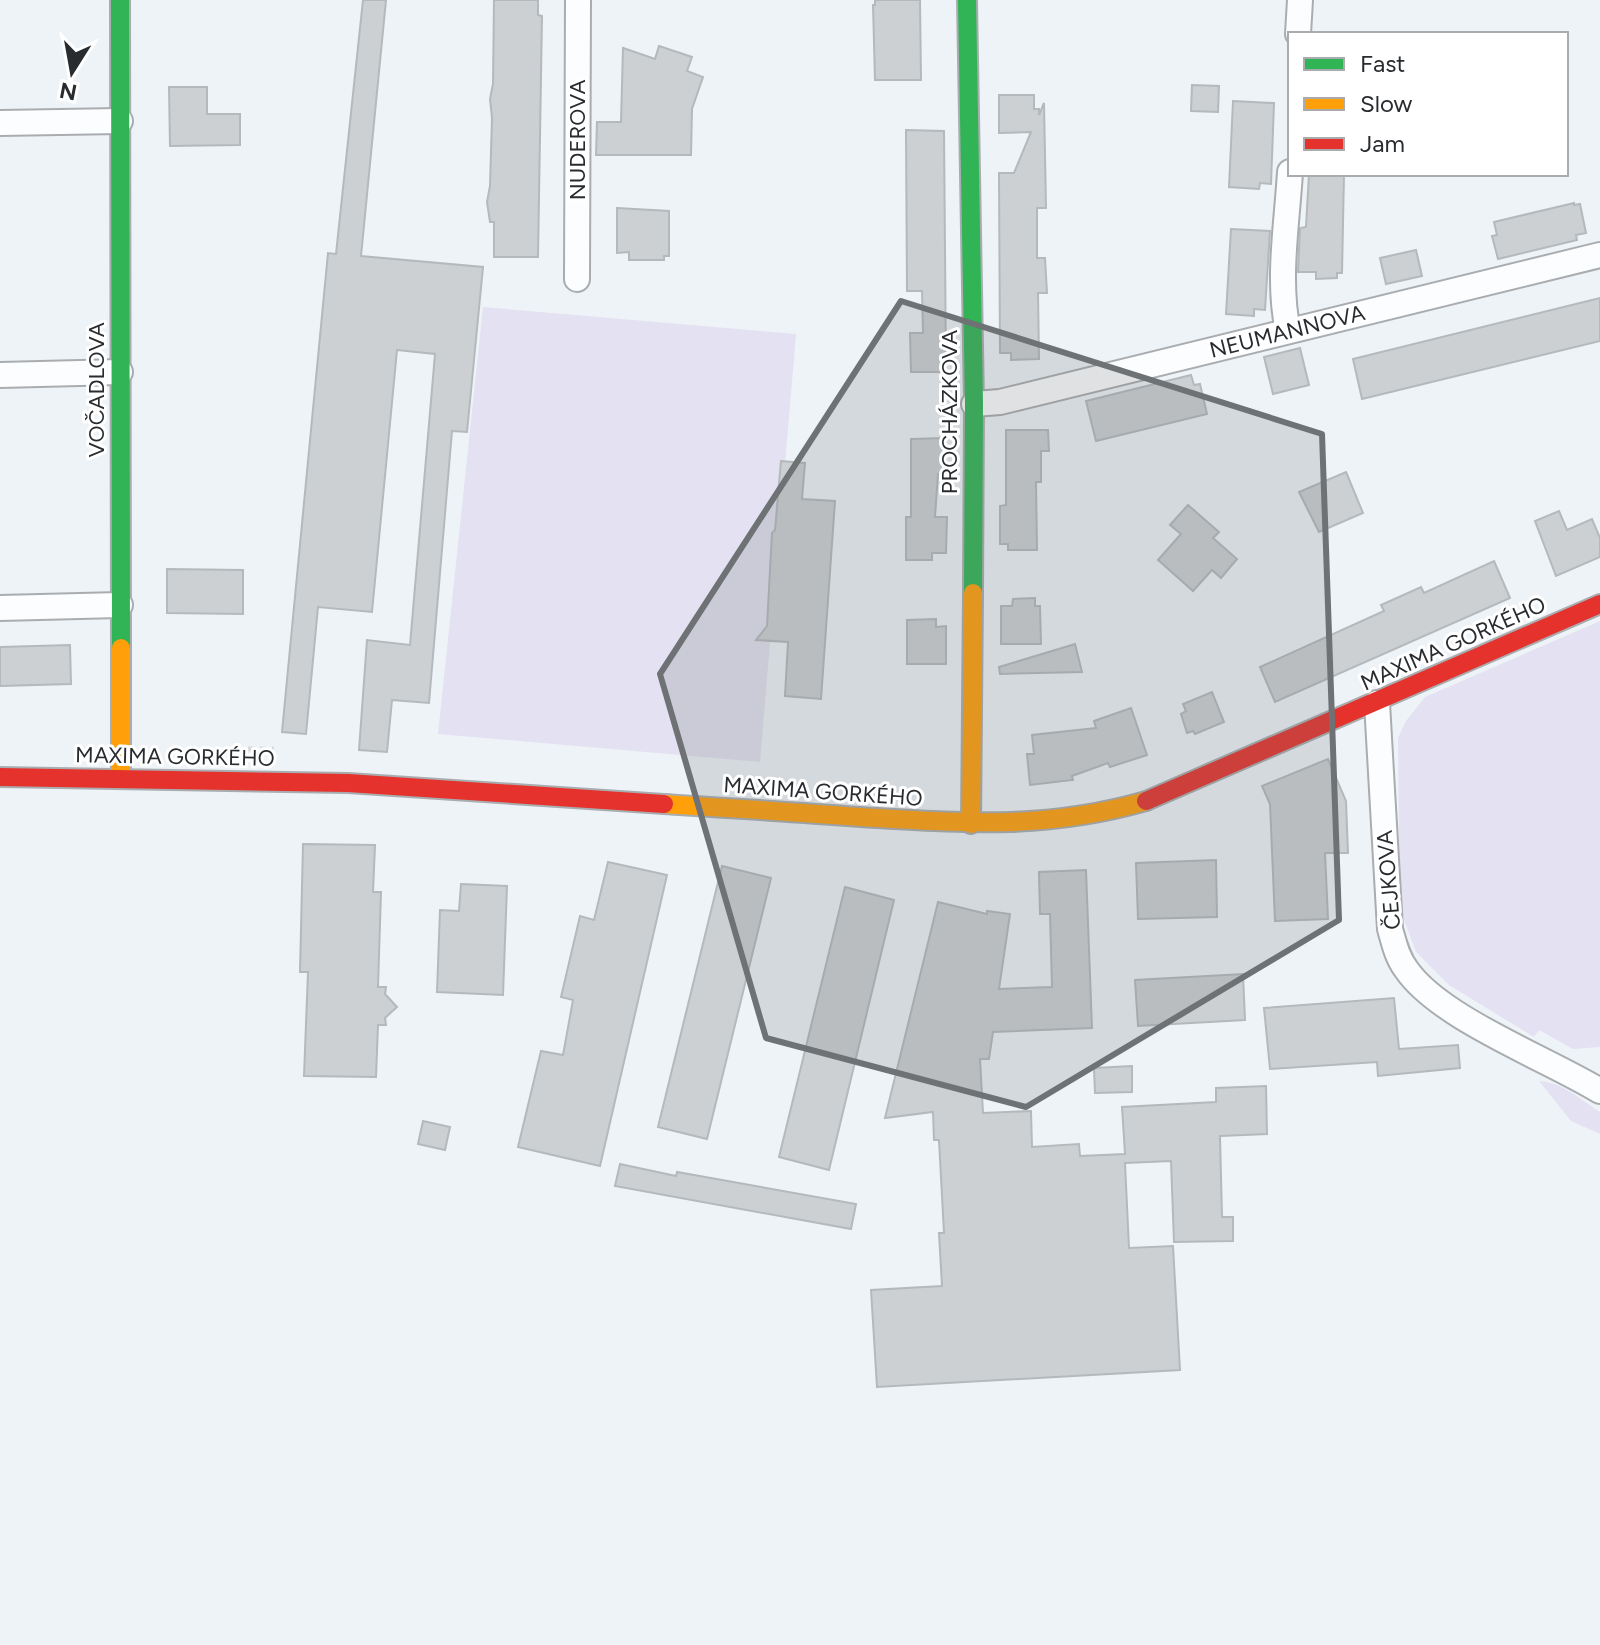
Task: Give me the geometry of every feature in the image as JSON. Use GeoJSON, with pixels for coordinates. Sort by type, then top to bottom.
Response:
{"type":"FeatureCollection","features":[{"type":"Feature","properties":{"kind":"street","name":"VOČADLOVA"},"geometry":{"type":"LineString","coordinates":[[120,0],[121,779]]}},
{"type":"Feature","properties":{"kind":"street","name":"NUDEROVA"},"geometry":{"type":"LineString","coordinates":[[577,279],[578,0]]}},
{"type":"Feature","properties":{"kind":"street","name":"PROCHÁZKOVA"},"geometry":{"type":"LineString","coordinates":[[967,0],[974,404],[971,824]]}},
{"type":"Feature","properties":{"kind":"street"},"geometry":{"type":"LineString","coordinates":[[1298,32],[1300,0]]}},
{"type":"Feature","properties":{"kind":"street"},"geometry":{"type":"LineString","coordinates":[[0,123],[120,121]]}},
{"type":"Feature","properties":{"kind":"street"},"geometry":{"type":"LineString","coordinates":[[1288,331],[1284,287],[1290,176]]}},
{"type":"Feature","properties":{"kind":"street","name":"NEUMANNOVA"},"geometry":{"type":"LineString","coordinates":[[974,404],[1000,402],[1600,255]]}},
{"type":"Feature","properties":{"kind":"street"},"geometry":{"type":"LineString","coordinates":[[0,375],[120,372]]}},
{"type":"Feature","properties":{"kind":"street","name":"MAXIMA GORKÉHO"},"geometry":{"type":"LineString","coordinates":[[0,777],[348,783],[971,824],[1033,823],[1081,817],[1145,802],[1600,604]]}},
{"type":"Feature","properties":{"kind":"street"},"geometry":{"type":"LineString","coordinates":[[0,608],[120,605]]}},
{"type":"Feature","properties":{"kind":"street","name":"ČEJKOVA"},"geometry":{"type":"LineString","coordinates":[[1377,703],[1390,929],[1397,954],[1407,971],[1424,989],[1453,1010],[1600,1090]]}},
{"type":"Feature","properties":{"kind":"path"},"geometry":{"type":"LineString","coordinates":[[235,749],[279,750]]}},
{"type":"Feature","properties":{"kind":"highlighted area"},"geometry":{"type":"Polygon","coordinates":[[[901,301],[1322,434],[1339,920],[1026,1107],[766,1038],[660,674],[901,301]]]}},
{"type":"Feature","properties":{"kind":"shaded area"},"geometry":{"type":"Polygon","coordinates":[[[483,307],[796,334],[760,762],[438,734],[483,307]]]}},
{"type":"Feature","properties":{"kind":"shaded area"},"geometry":{"type":"Polygon","coordinates":[[[1600,621],[1600,1047],[1573,1049],[1539,1030],[1534,1037],[1449,985],[1416,952],[1400,909],[1398,738],[1406,721],[1425,697],[1600,621]]]}},
{"type":"Feature","properties":{"kind":"shaded area"},"geometry":{"type":"Polygon","coordinates":[[[1539,1081],[1563,1088],[1600,1112],[1600,1134],[1571,1121],[1539,1081]]]}},
{"type":"Feature","properties":{"kind":"building"},"geometry":{"type":"Polygon","coordinates":[[[363,0],[386,0],[361,256],[483,267],[467,432],[452,431],[429,703],[392,700],[387,752],[359,750],[367,640],[410,645],[435,354],[397,350],[372,612],[318,607],[306,734],[282,732],[328,253],[336,254],[363,0]]]}},
{"type":"Feature","properties":{"kind":"building"},"geometry":{"type":"Polygon","coordinates":[[[494,0],[538,0],[538,15],[542,16],[538,257],[494,257],[494,222],[490,222],[487,202],[490,186],[494,0]]]}},
{"type":"Feature","properties":{"kind":"building"},"geometry":{"type":"Polygon","coordinates":[[[875,0],[920,0],[921,80],[875,80],[875,0]]]}},
{"type":"Feature","properties":{"kind":"building"},"geometry":{"type":"Polygon","coordinates":[[[659,46],[692,57],[687,71],[703,77],[692,109],[691,155],[596,155],[597,122],[621,122],[623,48],[655,59],[659,46]]]}},
{"type":"Feature","properties":{"kind":"building"},"geometry":{"type":"Polygon","coordinates":[[[1192,85],[1219,86],[1218,112],[1191,111],[1192,85]]]}},
{"type":"Feature","properties":{"kind":"building"},"geometry":{"type":"Polygon","coordinates":[[[169,87],[207,87],[207,114],[240,114],[240,145],[170,146],[169,87]]]}},
{"type":"Feature","properties":{"kind":"building"},"geometry":{"type":"Polygon","coordinates":[[[999,95],[1034,95],[1034,109],[1039,109],[1039,115],[1044,103],[1046,208],[1037,208],[1037,258],[1045,258],[1047,293],[1038,293],[1039,359],[1011,360],[1011,353],[1000,353],[999,173],[1014,173],[1031,132],[999,133],[999,95]]]}},
{"type":"Feature","properties":{"kind":"building"},"geometry":{"type":"Polygon","coordinates":[[[1233,101],[1274,103],[1271,184],[1260,183],[1259,189],[1229,187],[1233,101]]]}},
{"type":"Feature","properties":{"kind":"building"},"geometry":{"type":"Polygon","coordinates":[[[906,130],[944,131],[946,372],[911,372],[910,333],[923,333],[922,291],[907,291],[906,130]]]}},
{"type":"Feature","properties":{"kind":"building"},"geometry":{"type":"Polygon","coordinates":[[[1309,176],[1344,176],[1342,273],[1337,273],[1337,278],[1316,279],[1316,272],[1298,272],[1300,228],[1306,227],[1309,176]]]}},
{"type":"Feature","properties":{"kind":"building"},"geometry":{"type":"Polygon","coordinates":[[[1580,204],[1586,233],[1576,235],[1577,240],[1498,259],[1492,236],[1497,235],[1494,222],[1580,204]]]}},
{"type":"Feature","properties":{"kind":"building"},"geometry":{"type":"Polygon","coordinates":[[[617,208],[669,211],[669,256],[664,256],[664,260],[629,260],[629,252],[617,253],[617,208]]]}},
{"type":"Feature","properties":{"kind":"building"},"geometry":{"type":"Polygon","coordinates":[[[1231,229],[1270,231],[1265,310],[1254,309],[1254,316],[1226,314],[1231,229]]]}},
{"type":"Feature","properties":{"kind":"building"},"geometry":{"type":"Polygon","coordinates":[[[1416,250],[1422,276],[1386,284],[1380,258],[1416,250]]]}},
{"type":"Feature","properties":{"kind":"building"},"geometry":{"type":"Polygon","coordinates":[[[1600,298],[1600,341],[1362,399],[1353,359],[1600,298]]]}},
{"type":"Feature","properties":{"kind":"building"},"geometry":{"type":"Polygon","coordinates":[[[1300,348],[1309,385],[1273,394],[1264,357],[1300,348]]]}},
{"type":"Feature","properties":{"kind":"building"},"geometry":{"type":"Polygon","coordinates":[[[1191,375],[1194,385],[1200,384],[1207,414],[1096,441],[1086,401],[1191,375]]]}},
{"type":"Feature","properties":{"kind":"building"},"geometry":{"type":"Polygon","coordinates":[[[1006,430],[1048,430],[1049,451],[1041,451],[1041,482],[1036,482],[1037,550],[1008,550],[1008,544],[1000,544],[1000,506],[1006,505],[1006,430]]]}},
{"type":"Feature","properties":{"kind":"building"},"geometry":{"type":"Polygon","coordinates":[[[946,438],[946,474],[938,474],[935,517],[947,517],[946,553],[932,553],[932,560],[906,560],[906,517],[911,517],[911,439],[946,438]]]}},
{"type":"Feature","properties":{"kind":"building"},"geometry":{"type":"Polygon","coordinates":[[[781,461],[805,463],[802,499],[835,501],[821,699],[785,696],[788,642],[756,640],[767,626],[772,533],[775,530],[781,461]]]}},
{"type":"Feature","properties":{"kind":"building"},"geometry":{"type":"Polygon","coordinates":[[[1346,472],[1363,513],[1319,532],[1299,492],[1346,472]]]}},
{"type":"Feature","properties":{"kind":"building"},"geometry":{"type":"Polygon","coordinates":[[[1188,505],[1219,532],[1213,538],[1237,559],[1221,578],[1212,570],[1193,591],[1158,560],[1181,534],[1170,525],[1188,505]]]}},
{"type":"Feature","properties":{"kind":"building"},"geometry":{"type":"Polygon","coordinates":[[[1559,511],[1567,530],[1592,519],[1600,538],[1600,557],[1556,576],[1535,521],[1559,511]]]}},
{"type":"Feature","properties":{"kind":"building"},"geometry":{"type":"Polygon","coordinates":[[[1494,561],[1510,598],[1275,702],[1260,667],[1384,611],[1381,605],[1421,587],[1424,593],[1494,561]]]}},
{"type":"Feature","properties":{"kind":"building"},"geometry":{"type":"Polygon","coordinates":[[[167,569],[243,570],[243,614],[167,613],[167,569]]]}},
{"type":"Feature","properties":{"kind":"building"},"geometry":{"type":"Polygon","coordinates":[[[1035,598],[1035,606],[1040,606],[1041,644],[1001,644],[1001,606],[1012,606],[1013,599],[1035,598]]]}},
{"type":"Feature","properties":{"kind":"building"},"geometry":{"type":"Polygon","coordinates":[[[936,619],[936,627],[946,626],[946,664],[907,664],[907,620],[936,619]]]}},
{"type":"Feature","properties":{"kind":"building"},"geometry":{"type":"Polygon","coordinates":[[[1075,644],[1082,672],[1000,674],[999,667],[1075,644]]]}},
{"type":"Feature","properties":{"kind":"building"},"geometry":{"type":"Polygon","coordinates":[[[70,645],[71,684],[0,686],[0,647],[70,645]]]}},
{"type":"Feature","properties":{"kind":"building"},"geometry":{"type":"Polygon","coordinates":[[[1212,692],[1224,722],[1195,734],[1193,731],[1187,733],[1181,714],[1186,711],[1183,704],[1212,692]]]}},
{"type":"Feature","properties":{"kind":"building"},"geometry":{"type":"Polygon","coordinates":[[[1131,708],[1147,755],[1110,767],[1108,763],[1072,776],[1073,780],[1030,785],[1027,754],[1034,754],[1032,735],[1096,728],[1094,721],[1131,708]]]}},
{"type":"Feature","properties":{"kind":"building"},"geometry":{"type":"Polygon","coordinates":[[[1328,759],[1346,801],[1348,853],[1325,853],[1328,919],[1275,921],[1270,804],[1262,786],[1328,759]]]}},
{"type":"Feature","properties":{"kind":"building"},"geometry":{"type":"Polygon","coordinates":[[[303,844],[375,845],[373,892],[381,892],[378,987],[386,987],[385,994],[397,1007],[385,1018],[386,1025],[378,1025],[376,1077],[304,1076],[308,972],[300,972],[303,844]]]}},
{"type":"Feature","properties":{"kind":"building"},"geometry":{"type":"Polygon","coordinates":[[[1216,860],[1217,917],[1138,919],[1136,863],[1216,860]]]}},
{"type":"Feature","properties":{"kind":"building"},"geometry":{"type":"Polygon","coordinates":[[[608,862],[667,875],[600,1166],[518,1147],[541,1051],[563,1055],[573,1000],[561,997],[580,916],[594,920],[608,862]]]}},
{"type":"Feature","properties":{"kind":"building"},"geometry":{"type":"Polygon","coordinates":[[[722,866],[771,878],[707,1139],[658,1127],[722,866]]]}},
{"type":"Feature","properties":{"kind":"building"},"geometry":{"type":"Polygon","coordinates":[[[1086,870],[1092,1028],[993,1032],[989,1059],[980,1059],[983,1113],[1031,1111],[1032,1147],[1079,1144],[1080,1156],[1125,1154],[1122,1107],[1216,1102],[1216,1088],[1266,1086],[1267,1134],[1220,1136],[1222,1217],[1233,1217],[1233,1241],[1174,1242],[1171,1161],[1125,1163],[1129,1248],[1173,1246],[1180,1370],[877,1387],[871,1290],[942,1286],[939,1233],[944,1233],[939,1140],[934,1140],[933,1112],[885,1118],[938,902],[987,914],[987,911],[1010,914],[999,989],[1052,987],[1050,914],[1040,914],[1039,872],[1086,870]]]}},
{"type":"Feature","properties":{"kind":"building"},"geometry":{"type":"Polygon","coordinates":[[[461,884],[507,886],[503,995],[437,992],[440,910],[459,911],[461,884]]]}},
{"type":"Feature","properties":{"kind":"building"},"geometry":{"type":"Polygon","coordinates":[[[845,887],[894,900],[829,1170],[779,1157],[845,887]]]}},
{"type":"Feature","properties":{"kind":"building"},"geometry":{"type":"Polygon","coordinates":[[[1243,974],[1245,1020],[1138,1026],[1135,980],[1243,974]]]}},
{"type":"Feature","properties":{"kind":"building"},"geometry":{"type":"Polygon","coordinates":[[[1394,998],[1399,1049],[1458,1045],[1460,1068],[1378,1076],[1377,1062],[1270,1069],[1264,1008],[1394,998]]]}},
{"type":"Feature","properties":{"kind":"building"},"geometry":{"type":"Polygon","coordinates":[[[1132,1066],[1132,1092],[1095,1093],[1094,1068],[1132,1066]]]}},
{"type":"Feature","properties":{"kind":"building"},"geometry":{"type":"Polygon","coordinates":[[[423,1121],[450,1127],[445,1150],[418,1144],[423,1121]]]}},
{"type":"Feature","properties":{"kind":"building"},"geometry":{"type":"Polygon","coordinates":[[[620,1164],[676,1176],[677,1172],[856,1204],[851,1229],[615,1186],[620,1164]]]}},
{"type":"Feature","properties":{"kind":"traffic: fast"},"geometry":{"type":"LineString","coordinates":[[120,0],[121,648]]}},
{"type":"Feature","properties":{"kind":"traffic: fast"},"geometry":{"type":"LineString","coordinates":[[967,0],[974,404],[973,593]]}},
{"type":"Feature","properties":{"kind":"traffic: slow"},"geometry":{"type":"LineString","coordinates":[[971,824],[973,593]]}},
{"type":"Feature","properties":{"kind":"traffic: slow"},"geometry":{"type":"LineString","coordinates":[[121,648],[121,779]]}},
{"type":"Feature","properties":{"kind":"traffic: slow"},"geometry":{"type":"LineString","coordinates":[[664,804],[898,819],[1004,822],[1073,817],[1146,801]]}},
{"type":"Feature","properties":{"kind":"traffic: jam"},"geometry":{"type":"LineString","coordinates":[[1146,801],[1600,604]]}},
{"type":"Feature","properties":{"kind":"traffic: jam"},"geometry":{"type":"LineString","coordinates":[[0,777],[348,783],[664,804]]}}]}
